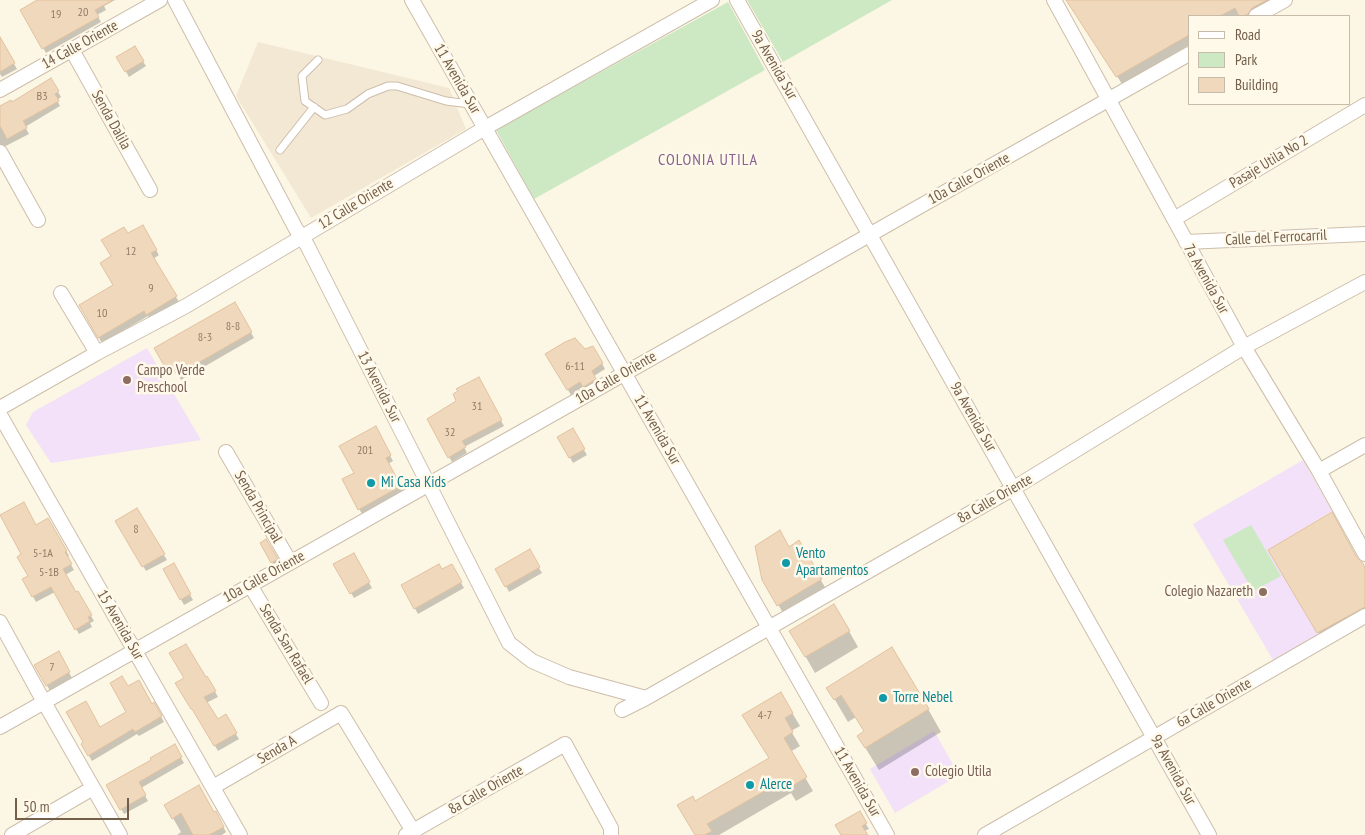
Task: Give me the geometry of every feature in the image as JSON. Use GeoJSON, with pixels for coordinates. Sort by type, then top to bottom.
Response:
{"type":"FeatureCollection","features":[{"type":"Feature","properties":{"kind":"street","name":"14 Calle Oriente"},"geometry":{"type":"LineString","coordinates":[[0,90],[160,0]]}},
{"type":"Feature","properties":{"kind":"street","name":"13 Avenida Sur"},"geometry":{"type":"LineString","coordinates":[[175,0],[311,254],[509,643],[532,661],[569,678],[646,698]]}},
{"type":"Feature","properties":{"kind":"street","name":"11 Avenida Sur"},"geometry":{"type":"LineString","coordinates":[[412,0],[887,835]]}},
{"type":"Feature","properties":{"kind":"street","name":"12 Calle Oriente"},"geometry":{"type":"LineString","coordinates":[[0,408],[97,353],[186,306],[485,128],[712,0]]}},
{"type":"Feature","properties":{"kind":"street","name":"9a Avenida Sur"},"geometry":{"type":"LineString","coordinates":[[737,0],[1209,835]]}},
{"type":"Feature","properties":{"kind":"street","name":"7a Avenida Sur"},"geometry":{"type":"LineString","coordinates":[[1054,0],[1244,347],[1319,471],[1365,554]]}},
{"type":"Feature","properties":{"kind":"street"},"geometry":{"type":"LineString","coordinates":[[1258,15],[1285,0]]}},
{"type":"Feature","properties":{"kind":"street","name":"Senda Dalila"},"geometry":{"type":"LineString","coordinates":[[72,50],[150,190]]}},
{"type":"Feature","properties":{"kind":"street","name":"10a Calle Oriente"},"geometry":{"type":"LineString","coordinates":[[0,727],[1188,55]]}},
{"type":"Feature","properties":{"kind":"street","name":"Pasaje Utila No 2"},"geometry":{"type":"LineString","coordinates":[[1174,219],[1365,105]]}},
{"type":"Feature","properties":{"kind":"street"},"geometry":{"type":"LineString","coordinates":[[0,152],[38,220]]}},
{"type":"Feature","properties":{"kind":"street","name":"Calle del Ferrocarril"},"geometry":{"type":"LineString","coordinates":[[1186,242],[1365,234]]}},
{"type":"Feature","properties":{"kind":"street","name":"8a Calle Oriente"},"geometry":{"type":"LineString","coordinates":[[622,710],[1014,488],[1244,347],[1365,282]]}},
{"type":"Feature","properties":{"kind":"street"},"geometry":{"type":"LineString","coordinates":[[61,293],[97,353]]}},
{"type":"Feature","properties":{"kind":"street","name":"15 Avenida Sur"},"geometry":{"type":"LineString","coordinates":[[0,415],[240,835]]}},
{"type":"Feature","properties":{"kind":"street"},"geometry":{"type":"LineString","coordinates":[[1319,471],[1365,445]]}},
{"type":"Feature","properties":{"kind":"street","name":"Senda Principal"},"geometry":{"type":"LineString","coordinates":[[226,452],[290,562]]}},
{"type":"Feature","properties":{"kind":"street","name":"Senda San Rafael"},"geometry":{"type":"LineString","coordinates":[[250,585],[321,702]]}},
{"type":"Feature","properties":{"kind":"street","name":"6a Calle Oriente"},"geometry":{"type":"LineString","coordinates":[[985,835],[1365,616]]}},
{"type":"Feature","properties":{"kind":"street"},"geometry":{"type":"LineString","coordinates":[[0,622],[120,835]]}},
{"type":"Feature","properties":{"kind":"street","name":"Senda A"},"geometry":{"type":"LineString","coordinates":[[213,787],[341,713],[418,832]]}},
{"type":"Feature","properties":{"kind":"street","name":"8a Calle Oriente"},"geometry":{"type":"LineString","coordinates":[[418,832],[566,744],[611,828],[611,835]]}},
{"type":"Feature","properties":{"kind":"street"},"geometry":{"type":"LineString","coordinates":[[12,835],[93,788]]}},
{"type":"Feature","properties":{"kind":"lane"},"geometry":{"type":"LineString","coordinates":[[318,60],[302,76],[305,101],[325,115],[346,109],[368,94],[388,86],[397,86],[446,101],[471,104]]}},
{"type":"Feature","properties":{"kind":"lane"},"geometry":{"type":"LineString","coordinates":[[280,150],[314,107]]}},
{"type":"Feature","properties":{"kind":"shaded area"},"geometry":{"type":"Polygon","coordinates":[[[258,42],[449,88],[466,129],[311,218],[236,96],[258,42]]]}},
{"type":"Feature","properties":{"kind":"shaded area","name":"Campo Verde Preschool"},"geometry":{"type":"Polygon","coordinates":[[[147,348],[201,440],[51,463],[26,425],[33,412],[147,348]]]}},
{"type":"Feature","properties":{"kind":"shaded area","name":"Colegio Nazareth"},"geometry":{"type":"Polygon","coordinates":[[[1303,460],[1332,511],[1268,550],[1318,634],[1273,660],[1193,524],[1303,460]]]}},
{"type":"Feature","properties":{"kind":"shaded area","name":"Colegio Utila"},"geometry":{"type":"Polygon","coordinates":[[[934,731],[959,775],[895,813],[870,769],[934,731]]]}},
{"type":"Feature","properties":{"kind":"green space"},"geometry":{"type":"Polygon","coordinates":[[[747,0],[892,0],[783,62],[747,0]]]}},
{"type":"Feature","properties":{"kind":"green space"},"geometry":{"type":"Polygon","coordinates":[[[728,2],[765,70],[534,199],[496,130],[728,2]]]}},
{"type":"Feature","properties":{"kind":"green space"},"geometry":{"type":"Polygon","coordinates":[[[1251,525],[1281,576],[1253,591],[1223,540],[1251,525]]]}},
{"type":"Feature","properties":{"kind":"building"},"geometry":{"type":"Polygon","coordinates":[[[37,0],[113,0],[95,10],[99,17],[42,49],[20,10],[37,0]]]}},
{"type":"Feature","properties":{"kind":"building"},"geometry":{"type":"Polygon","coordinates":[[[1066,0],[1267,0],[1252,8],[1246,15],[1238,15],[1235,8],[1222,15],[1188,15],[1188,36],[1116,77],[1066,0]]]}},
{"type":"Feature","properties":{"kind":"building"},"geometry":{"type":"Polygon","coordinates":[[[0,37],[15,63],[0,72],[0,37]]]}},
{"type":"Feature","properties":{"kind":"building"},"geometry":{"type":"Polygon","coordinates":[[[135,46],[144,61],[125,72],[116,57],[135,46]]]}},
{"type":"Feature","properties":{"kind":"building"},"geometry":{"type":"Polygon","coordinates":[[[51,78],[59,91],[55,94],[59,101],[23,121],[27,128],[7,139],[0,126],[0,106],[11,100],[12,102],[51,78]]]}},
{"type":"Feature","properties":{"kind":"building"},"geometry":{"type":"Polygon","coordinates":[[[143,225],[157,250],[151,253],[177,296],[146,315],[144,311],[98,338],[79,305],[113,285],[100,263],[111,256],[101,240],[124,227],[128,233],[143,225]]]}},
{"type":"Feature","properties":{"kind":"building"},"geometry":{"type":"Polygon","coordinates":[[[235,302],[252,332],[177,375],[172,366],[166,369],[154,348],[235,302]]]}},
{"type":"Feature","properties":{"kind":"building"},"geometry":{"type":"Polygon","coordinates":[[[575,338],[585,349],[593,346],[603,363],[592,371],[596,379],[583,387],[580,382],[567,390],[545,354],[575,338]]]}},
{"type":"Feature","properties":{"kind":"building"},"geometry":{"type":"Polygon","coordinates":[[[479,377],[502,420],[462,441],[466,447],[448,458],[427,419],[456,401],[453,394],[458,391],[456,389],[479,377]]]}},
{"type":"Feature","properties":{"kind":"building"},"geometry":{"type":"Polygon","coordinates":[[[376,426],[391,455],[386,458],[401,486],[358,510],[342,479],[354,473],[339,446],[376,426]]]}},
{"type":"Feature","properties":{"kind":"building"},"geometry":{"type":"Polygon","coordinates":[[[573,428],[585,449],[569,458],[557,437],[573,428]]]}},
{"type":"Feature","properties":{"kind":"building"},"geometry":{"type":"Polygon","coordinates":[[[24,502],[36,525],[48,518],[67,551],[65,552],[72,564],[63,569],[92,615],[88,617],[90,621],[75,630],[51,587],[32,597],[22,579],[28,576],[17,557],[21,554],[0,515],[24,502]]]}},
{"type":"Feature","properties":{"kind":"building"},"geometry":{"type":"Polygon","coordinates":[[[137,508],[165,554],[142,567],[115,521],[137,508]]]}},
{"type":"Feature","properties":{"kind":"building"},"geometry":{"type":"Polygon","coordinates":[[[1332,512],[1357,558],[1365,567],[1365,607],[1317,633],[1268,550],[1332,512]]]}},
{"type":"Feature","properties":{"kind":"building","name":"Vento Apartamentos"},"geometry":{"type":"Polygon","coordinates":[[[780,530],[789,547],[799,540],[822,579],[777,606],[762,580],[755,546],[780,530]]]}},
{"type":"Feature","properties":{"kind":"building"},"geometry":{"type":"Polygon","coordinates":[[[266,539],[278,559],[271,563],[260,543],[266,539]]]}},
{"type":"Feature","properties":{"kind":"building"},"geometry":{"type":"Polygon","coordinates":[[[530,549],[540,567],[505,587],[495,569],[530,549]]]}},
{"type":"Feature","properties":{"kind":"building"},"geometry":{"type":"Polygon","coordinates":[[[354,553],[370,582],[350,594],[333,564],[354,553]]]}},
{"type":"Feature","properties":{"kind":"building"},"geometry":{"type":"Polygon","coordinates":[[[174,563],[191,594],[180,600],[163,569],[174,563]]]}},
{"type":"Feature","properties":{"kind":"building"},"geometry":{"type":"Polygon","coordinates":[[[439,564],[442,569],[452,564],[462,582],[414,609],[401,585],[439,564]]]}},
{"type":"Feature","properties":{"kind":"building"},"geometry":{"type":"Polygon","coordinates":[[[834,604],[850,631],[805,657],[789,631],[834,604]]]}},
{"type":"Feature","properties":{"kind":"building"},"geometry":{"type":"Polygon","coordinates":[[[186,644],[216,691],[204,697],[218,719],[226,714],[237,733],[214,746],[175,683],[184,678],[169,653],[186,644]]]}},
{"type":"Feature","properties":{"kind":"building","name":"Torre Nebel"},"geometry":{"type":"Polygon","coordinates":[[[892,647],[929,709],[865,748],[857,736],[864,731],[841,695],[834,700],[826,688],[892,647]]]}},
{"type":"Feature","properties":{"kind":"building"},"geometry":{"type":"Polygon","coordinates":[[[59,651],[70,672],[46,686],[34,665],[59,651]]]}},
{"type":"Feature","properties":{"kind":"building"},"geometry":{"type":"Polygon","coordinates":[[[122,676],[128,686],[139,680],[152,704],[154,702],[162,716],[135,732],[133,729],[88,756],[81,744],[83,742],[66,712],[86,701],[100,727],[126,712],[110,683],[122,676]]]}},
{"type":"Feature","properties":{"kind":"building","name":"Alerce"},"geometry":{"type":"Polygon","coordinates":[[[781,692],[793,713],[785,718],[793,732],[784,738],[807,777],[787,789],[782,781],[707,824],[712,831],[705,835],[695,835],[677,805],[693,796],[695,801],[769,758],[742,715],[781,692]]]}},
{"type":"Feature","properties":{"kind":"building"},"geometry":{"type":"Polygon","coordinates":[[[175,744],[182,757],[139,782],[146,795],[120,810],[106,785],[175,744]]]}},
{"type":"Feature","properties":{"kind":"building"},"geometry":{"type":"Polygon","coordinates":[[[199,785],[224,827],[209,835],[193,835],[181,813],[172,819],[164,805],[199,785]]]}},
{"type":"Feature","properties":{"kind":"building"},"geometry":{"type":"Polygon","coordinates":[[[860,811],[867,823],[862,826],[868,835],[841,835],[835,825],[860,811]]]}},
{"type":"Feature","properties":{"kind":"place","name":"Campo Verde Preschool"},"geometry":{"type":"Point","coordinates":[127,380]}},
{"type":"Feature","properties":{"kind":"place","name":"Mi Casa Kids"},"geometry":{"type":"Point","coordinates":[371,483]}},
{"type":"Feature","properties":{"kind":"place","name":"Vento Apartamentos"},"geometry":{"type":"Point","coordinates":[786,563]}},
{"type":"Feature","properties":{"kind":"place","name":"Colegio Nazareth"},"geometry":{"type":"Point","coordinates":[1263,592]}},
{"type":"Feature","properties":{"kind":"place","name":"Torre Nebel"},"geometry":{"type":"Point","coordinates":[883,698]}},
{"type":"Feature","properties":{"kind":"place","name":"Colegio Utila"},"geometry":{"type":"Point","coordinates":[915,772]}},
{"type":"Feature","properties":{"kind":"place","name":"Alerce"},"geometry":{"type":"Point","coordinates":[750,785]}},
{"type":"Feature","properties":{"kind":"district","name":"COLONIA UTILA"},"geometry":{"type":"Point","coordinates":[708,160]}}]}
